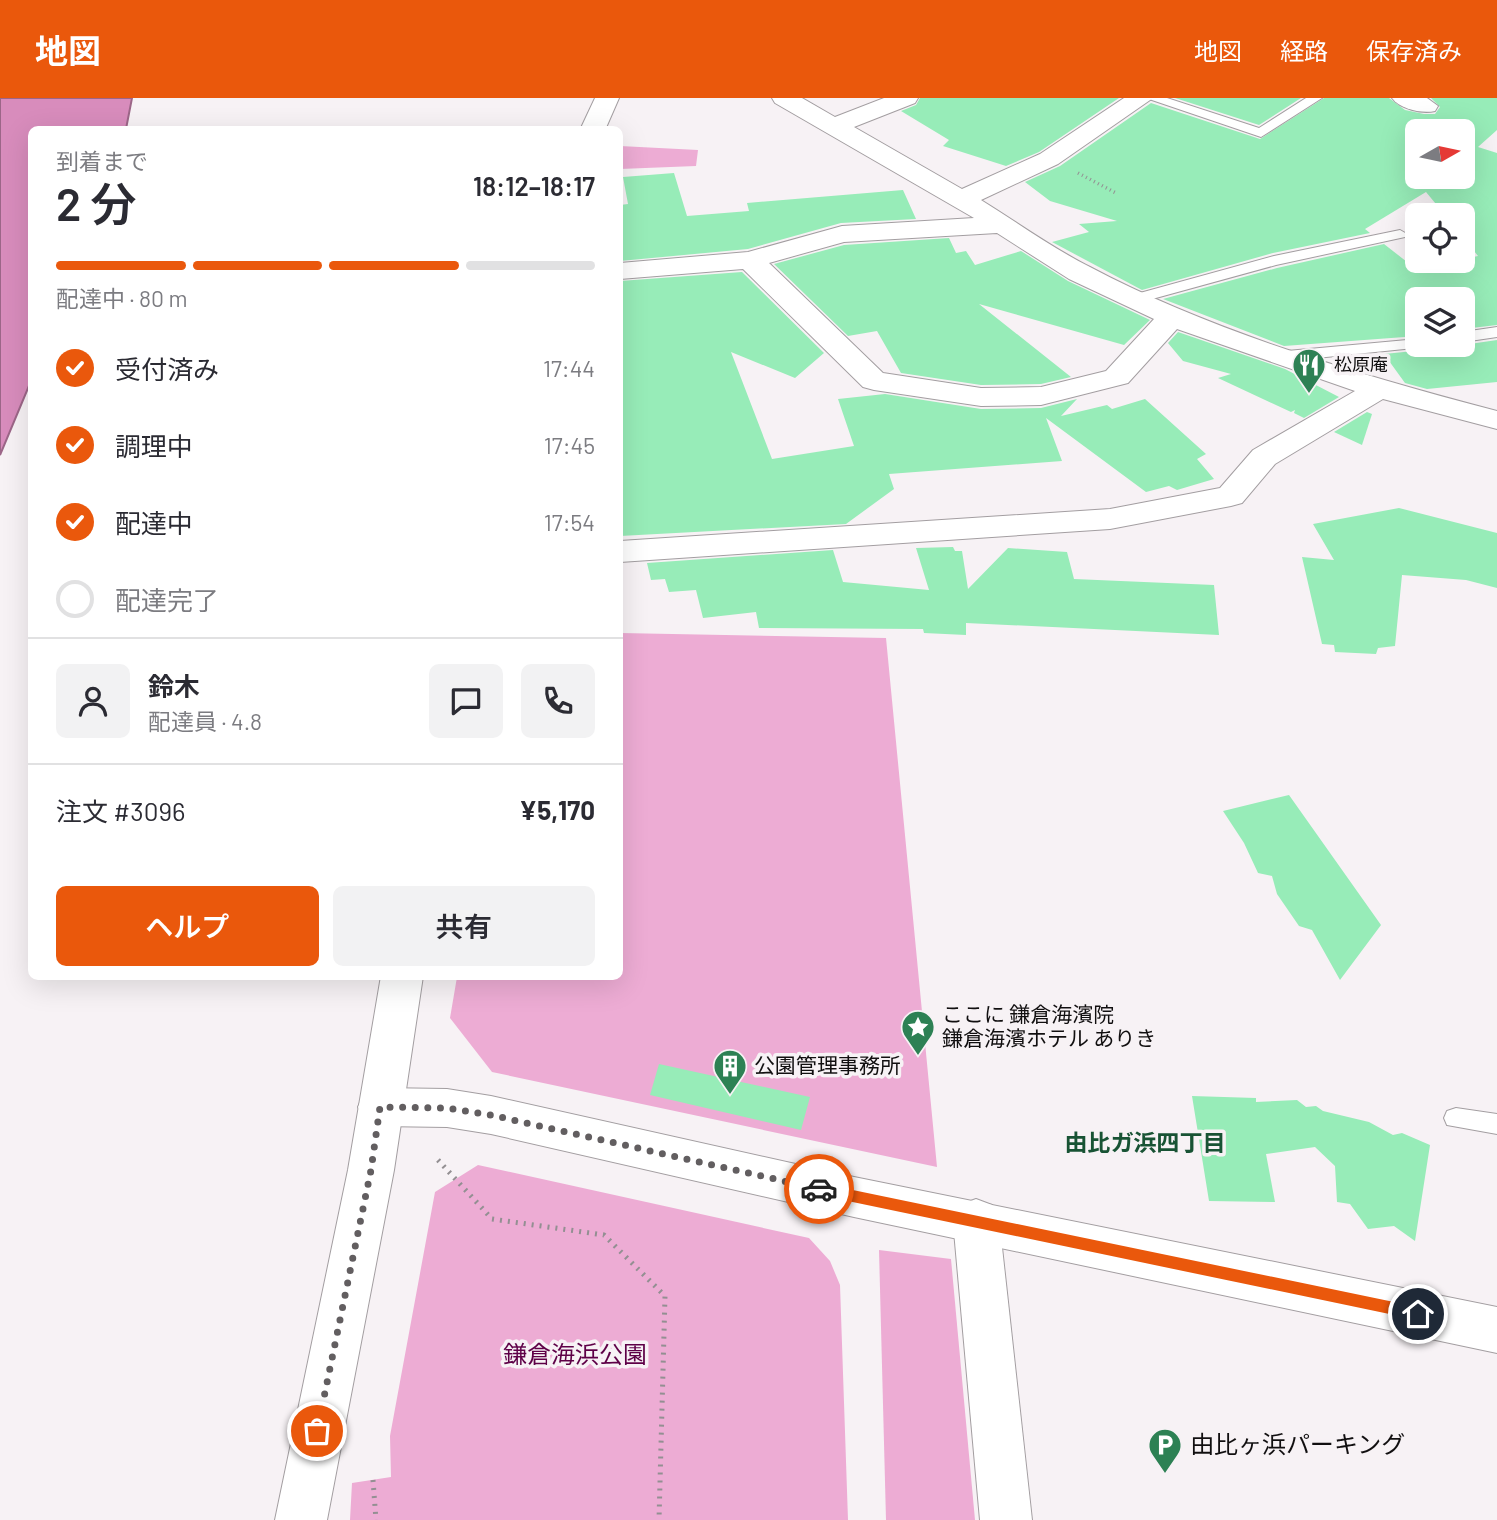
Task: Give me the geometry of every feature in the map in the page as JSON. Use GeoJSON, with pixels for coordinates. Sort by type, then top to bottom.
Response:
{"type":"FeatureCollection","features":[{"type":"Feature","properties":{"kind":"main road"},"geometry":{"type":"LineString","coordinates":[[594,126],[607,98]]}},
{"type":"Feature","properties":{"kind":"main road"},"geometry":{"type":"LineString","coordinates":[[784,98],[961,199],[1079,273],[1172,317],[1379,389],[1497,420]]}},
{"type":"Feature","properties":{"kind":"main road"},"geometry":{"type":"LineString","coordinates":[[835,126],[906,98]]}},
{"type":"Feature","properties":{"kind":"main road"},"geometry":{"type":"LineString","coordinates":[[961,199],[1049,159],[1141,98]]}},
{"type":"Feature","properties":{"kind":"main road"},"geometry":{"type":"LineString","coordinates":[[623,271],[750,260],[842,234],[1002,225]]}},
{"type":"Feature","properties":{"kind":"main road"},"geometry":{"type":"LineString","coordinates":[[750,260],[874,382],[968,395],[1041,396],[1117,377],[1172,317]]}},
{"type":"Feature","properties":{"kind":"main road"},"geometry":{"type":"LineString","coordinates":[[623,552],[1110,519],[1231,496],[1264,457],[1379,389]]}},
{"type":"Feature","properties":{"kind":"main road"},"geometry":{"type":"LineString","coordinates":[[301,1520],[371,1170],[401,980]]}},
{"type":"Feature","properties":{"kind":"main road"},"geometry":{"type":"LineString","coordinates":[[380,1107],[447,1108],[491,1115],[854,1197],[976,1220],[1497,1331]]}},
{"type":"Feature","properties":{"kind":"main road"},"geometry":{"type":"LineString","coordinates":[[976,1220],[1006,1520]]}},
{"type":"Feature","properties":{"kind":"lane"},"geometry":{"type":"LineString","coordinates":[[1153,98],[1261,134],[1315,98]]}},
{"type":"Feature","properties":{"kind":"lane"},"geometry":{"type":"LineString","coordinates":[[1134,299],[1275,261],[1399,234]]}},
{"type":"Feature","properties":{"kind":"lane"},"geometry":{"type":"LineString","coordinates":[[1475,335],[1497,332]]}},
{"type":"Feature","properties":{"kind":"lane"},"geometry":{"type":"LineString","coordinates":[[1287,356],[1405,345]]}},
{"type":"Feature","properties":{"kind":"lane"},"geometry":{"type":"LineString","coordinates":[[1456,1118],[1497,1124]]}},
{"type":"Feature","properties":{"kind":"path"},"geometry":{"type":"LineString","coordinates":[[438,1160],[492,1219],[604,1235],[664,1296],[659,1520]]}},
{"type":"Feature","properties":{"kind":"path"},"geometry":{"type":"LineString","coordinates":[[373,1480],[376,1520]]}},
{"type":"Feature","properties":{"kind":"green space"},"geometry":{"type":"Polygon","coordinates":[[[623,146],[698,150],[696,166],[623,169],[623,146]]]}},
{"type":"Feature","properties":{"kind":"green space"},"geometry":{"type":"Polygon","coordinates":[[[623,633],[886,638],[937,1167],[492,1072],[450,1018],[456,980],[623,980],[623,633]]]}},
{"type":"Feature","properties":{"kind":"green space","name":"鎌倉海浜公園"},"geometry":{"type":"Polygon","coordinates":[[[478,1165],[809,1238],[830,1261],[840,1285],[848,1520],[350,1520],[352,1483],[391,1477],[390,1436],[435,1192],[478,1165]]]}},
{"type":"Feature","properties":{"kind":"green space"},"geometry":{"type":"Polygon","coordinates":[[[879,1250],[951,1259],[975,1520],[886,1520],[879,1250]]]}},
{"type":"Feature","properties":{"kind":"shaded area"},"geometry":{"type":"Polygon","coordinates":[[[0,98],[132,98],[127,126],[28,126],[28,388],[0,455],[0,98]]]}},
{"type":"Feature","properties":{"kind":"building"},"geometry":{"type":"Polygon","coordinates":[[[920,98],[1119,98],[1039,152],[1006,166],[943,146],[949,140],[901,111],[916,105],[920,98]]]}},
{"type":"Feature","properties":{"kind":"building"},"geometry":{"type":"Polygon","coordinates":[[[1175,98],[1301,98],[1259,125],[1175,98]]]}},
{"type":"Feature","properties":{"kind":"building"},"geometry":{"type":"Polygon","coordinates":[[[1324,98],[1389,98],[1405,110],[1435,114],[1440,107],[1431,98],[1497,98],[1497,130],[1478,147],[1497,153],[1497,325],[1475,328],[1475,287],[1405,287],[1405,337],[1284,346],[1163,299],[1277,268],[1384,244],[1405,260],[1405,273],[1475,273],[1475,257],[1478,256],[1475,252],[1475,203],[1435,203],[1426,192],[1365,229],[1370,233],[1273,253],[1142,290],[1052,242],[1089,232],[1079,224],[1117,221],[1050,201],[1025,182],[1060,166],[1151,103],[1260,139],[1324,98]]]}},
{"type":"Feature","properties":{"kind":"building"},"geometry":{"type":"Polygon","coordinates":[[[674,173],[687,216],[749,211],[747,203],[903,190],[916,219],[841,223],[748,249],[623,261],[623,205],[628,204],[623,177],[674,173]]]}},
{"type":"Feature","properties":{"kind":"building"},"geometry":{"type":"Polygon","coordinates":[[[949,238],[956,253],[966,251],[975,265],[1021,251],[1068,281],[1150,320],[1124,345],[979,304],[1071,377],[1041,384],[981,385],[901,373],[877,331],[848,336],[774,264],[844,245],[949,238]]]}},
{"type":"Feature","properties":{"kind":"building"},"geometry":{"type":"Polygon","coordinates":[[[742,272],[824,353],[795,378],[731,352],[772,459],[854,446],[838,399],[885,394],[981,409],[1041,408],[1077,399],[1061,416],[1107,405],[1112,409],[1145,399],[1206,454],[1197,459],[1214,479],[1177,490],[1169,486],[1146,492],[1046,418],[1062,461],[889,474],[894,489],[846,524],[623,536],[623,281],[742,272]]]}},
{"type":"Feature","properties":{"kind":"building"},"geometry":{"type":"Polygon","coordinates":[[[1178,332],[1285,369],[1339,397],[1304,418],[1294,413],[1295,410],[1291,412],[1218,378],[1231,374],[1183,361],[1168,343],[1178,332]]]}},
{"type":"Feature","properties":{"kind":"building"},"geometry":{"type":"Polygon","coordinates":[[[1497,340],[1497,382],[1427,389],[1405,383],[1384,354],[1405,352],[1405,357],[1475,357],[1475,343],[1497,340]]]}},
{"type":"Feature","properties":{"kind":"building"},"geometry":{"type":"Polygon","coordinates":[[[1367,412],[1372,414],[1362,445],[1334,432],[1367,412]]]}},
{"type":"Feature","properties":{"kind":"building"},"geometry":{"type":"Polygon","coordinates":[[[1399,508],[1497,533],[1497,588],[1466,580],[1402,575],[1395,646],[1378,648],[1376,654],[1335,652],[1334,645],[1322,644],[1302,557],[1334,560],[1313,524],[1399,508]]]}},
{"type":"Feature","properties":{"kind":"building"},"geometry":{"type":"Polygon","coordinates":[[[953,547],[955,551],[962,551],[968,589],[1008,548],[1067,552],[1074,579],[1214,585],[1219,635],[966,623],[966,635],[924,633],[923,629],[759,628],[756,612],[703,618],[696,590],[669,592],[665,579],[651,580],[647,563],[833,550],[843,582],[929,590],[916,548],[953,547]]]}},
{"type":"Feature","properties":{"kind":"building"},"geometry":{"type":"Polygon","coordinates":[[[1289,795],[1381,925],[1340,980],[1312,930],[1299,926],[1277,894],[1272,876],[1258,873],[1244,843],[1223,811],[1289,795]]]}},
{"type":"Feature","properties":{"kind":"building","name":"公園管理事務所"},"geometry":{"type":"Polygon","coordinates":[[[659,1064],[810,1097],[801,1130],[650,1095],[659,1064]]]}},
{"type":"Feature","properties":{"kind":"building"},"geometry":{"type":"Polygon","coordinates":[[[1192,1096],[1256,1098],[1256,1102],[1297,1100],[1306,1107],[1316,1106],[1323,1111],[1369,1122],[1393,1135],[1402,1133],[1430,1145],[1415,1241],[1394,1226],[1368,1229],[1350,1204],[1337,1202],[1335,1166],[1315,1147],[1266,1154],[1275,1202],[1209,1201],[1192,1096]]]}},
{"type":"Feature","properties":{"kind":"way so far"},"geometry":{"type":"LineString","coordinates":[[317,1431],[371,1170],[380,1107],[447,1108],[491,1115],[819,1189]]}},
{"type":"Feature","properties":{"kind":"place","name":"松原庵"},"geometry":{"type":"Point","coordinates":[1309,395]}},
{"type":"Feature","properties":{"kind":"place","name":"ここに 鎌倉海濱院 鎌倉海濱ホテル ありき"},"geometry":{"type":"Point","coordinates":[918,1057]}},
{"type":"Feature","properties":{"kind":"place","name":"公園管理事務所"},"geometry":{"type":"Point","coordinates":[730,1096]}},
{"type":"Feature","properties":{"kind":"place","name":"由比ヶ浜パーキング"},"geometry":{"type":"Point","coordinates":[1165,1475]}},
{"type":"Feature","properties":{"kind":"district","name":"由比ガ浜四丁目"},"geometry":{"type":"Point","coordinates":[1145,1143]}},
{"type":"Feature","properties":{"kind":"route"},"geometry":{"type":"LineString","coordinates":[[819,1189],[1418,1314]]}}]}
